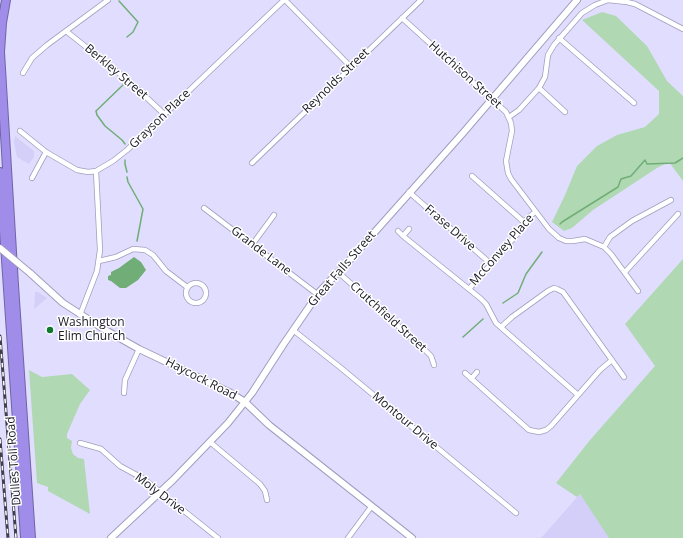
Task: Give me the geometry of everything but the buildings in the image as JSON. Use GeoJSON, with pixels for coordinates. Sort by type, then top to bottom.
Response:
{"type":"FeatureCollection","features":[{"type":"Feature","properties":{"kind":"highway","name":"Dulles Toll Road"},"geometry":{"type":"LineString","coordinates":[[6,0],[0,52],[14,293],[31,538]]}},
{"type":"Feature","properties":{"kind":"highway"},"geometry":{"type":"LineString","coordinates":[[0,172],[25,538]]}},
{"type":"Feature","properties":{"kind":"main road","name":"Great Falls Street"},"geometry":{"type":"LineString","coordinates":[[111,538],[160,492],[228,423],[245,402],[317,294],[492,99],[577,0]]}},
{"type":"Feature","properties":{"kind":"main road","name":"Haycock Road"},"geometry":{"type":"LineString","coordinates":[[0,248],[58,299],[102,328],[139,349],[214,384],[245,402],[269,426],[412,538]]}},
{"type":"Feature","properties":{"kind":"street"},"geometry":{"type":"LineString","coordinates":[[23,73],[32,58],[46,45],[108,0]]}},
{"type":"Feature","properties":{"kind":"street"},"geometry":{"type":"LineString","coordinates":[[285,0],[351,67]]}},
{"type":"Feature","properties":{"kind":"street","name":"Grayson Place"},"geometry":{"type":"LineString","coordinates":[[96,171],[113,161],[127,150],[285,0]]}},
{"type":"Feature","properties":{"kind":"street","name":"Reynolds Street"},"geometry":{"type":"LineString","coordinates":[[252,163],[421,0]]}},
{"type":"Feature","properties":{"kind":"street"},"geometry":{"type":"LineString","coordinates":[[509,117],[519,110],[539,88],[545,77],[548,55],[560,38],[582,13],[602,1],[608,0],[635,4],[683,29]]}},
{"type":"Feature","properties":{"kind":"street","name":"Hutchison Street"},"geometry":{"type":"LineString","coordinates":[[402,18],[492,99],[509,117],[512,131],[506,161],[508,173],[548,229],[559,238],[573,241],[584,239],[604,247]]}},
{"type":"Feature","properties":{"kind":"street","name":"Berkley Street"},"geometry":{"type":"LineString","coordinates":[[66,31],[130,82],[164,114]]}},
{"type":"Feature","properties":{"kind":"street"},"geometry":{"type":"LineString","coordinates":[[560,38],[634,103]]}},
{"type":"Feature","properties":{"kind":"street"},"geometry":{"type":"LineString","coordinates":[[539,88],[565,112]]}},
{"type":"Feature","properties":{"kind":"street"},"geometry":{"type":"LineString","coordinates":[[20,131],[46,152],[77,170],[88,172],[96,171],[100,250],[99,261],[92,285],[80,314]]}},
{"type":"Feature","properties":{"kind":"street"},"geometry":{"type":"LineString","coordinates":[[32,178],[46,152]]}},
{"type":"Feature","properties":{"kind":"street"},"geometry":{"type":"LineString","coordinates":[[472,176],[525,223]]}},
{"type":"Feature","properties":{"kind":"street","name":"Frase Drive"},"geometry":{"type":"LineString","coordinates":[[409,192],[491,264]]}},
{"type":"Feature","properties":{"kind":"street"},"geometry":{"type":"LineString","coordinates":[[638,291],[625,272],[604,247],[610,237],[632,221],[671,200]]}},
{"type":"Feature","properties":{"kind":"street","name":"Grande Lane"},"geometry":{"type":"LineString","coordinates":[[204,208],[317,294]]}},
{"type":"Feature","properties":{"kind":"street","name":"McConvey Place"},"geometry":{"type":"LineString","coordinates":[[469,289],[519,232],[529,216],[535,212]]}},
{"type":"Feature","properties":{"kind":"street"},"geometry":{"type":"LineString","coordinates":[[625,272],[678,214]]}},
{"type":"Feature","properties":{"kind":"street"},"geometry":{"type":"LineString","coordinates":[[252,245],[274,215]]}},
{"type":"Feature","properties":{"kind":"street"},"geometry":{"type":"LineString","coordinates":[[404,236],[409,229]]}},
{"type":"Feature","properties":{"kind":"street"},"geometry":{"type":"LineString","coordinates":[[398,231],[484,301],[493,319],[578,395]]}},
{"type":"Feature","properties":{"kind":"street"},"geometry":{"type":"LineString","coordinates":[[99,261],[116,257],[133,249],[145,250],[153,255],[166,271],[187,287]]}},
{"type":"Feature","properties":{"kind":"street","name":"Crutchfield Street"},"geometry":{"type":"LineString","coordinates":[[338,272],[423,348],[431,356],[434,365]]}},
{"type":"Feature","properties":{"kind":"street"},"geometry":{"type":"LineString","coordinates":[[195,282],[202,284],[206,292],[202,302],[195,304],[189,301],[185,294],[187,287],[195,282]]}},
{"type":"Feature","properties":{"kind":"street"},"geometry":{"type":"LineString","coordinates":[[501,327],[512,317],[548,291],[554,288],[557,289],[562,292],[624,377]]}},
{"type":"Feature","properties":{"kind":"street","name":"Montour Drive"},"geometry":{"type":"LineString","coordinates":[[293,330],[516,513]]}},
{"type":"Feature","properties":{"kind":"street"},"geometry":{"type":"LineString","coordinates":[[124,393],[126,380],[139,349]]}},
{"type":"Feature","properties":{"kind":"street"},"geometry":{"type":"LineString","coordinates":[[465,373],[533,432],[543,431],[549,428],[600,370],[612,360]]}},
{"type":"Feature","properties":{"kind":"street"},"geometry":{"type":"LineString","coordinates":[[471,379],[477,372]]}},
{"type":"Feature","properties":{"kind":"street"},"geometry":{"type":"LineString","coordinates":[[210,442],[260,484],[265,491],[267,500]]}},
{"type":"Feature","properties":{"kind":"street","name":"Moly Drive"},"geometry":{"type":"LineString","coordinates":[[80,443],[101,449],[120,466],[144,479],[218,538]]}},
{"type":"Feature","properties":{"kind":"street"},"geometry":{"type":"LineString","coordinates":[[348,538],[371,507]]}},
{"type":"Feature","properties":{"kind":"shaded area"},"geometry":{"type":"Polygon","coordinates":[[[602,12],[616,16],[647,46],[667,81],[683,96],[683,181],[669,162],[657,168],[593,210],[572,228],[564,231],[552,222],[577,166],[597,146],[617,135],[645,127],[659,114],[659,91],[582,20],[602,12]]]}},
{"type":"Feature","properties":{"kind":"shaded area"},"geometry":{"type":"Polygon","coordinates":[[[15,136],[34,151],[34,157],[29,164],[17,157],[14,142],[15,136]]]}},
{"type":"Feature","properties":{"kind":"shaded area"},"geometry":{"type":"Polygon","coordinates":[[[134,257],[141,262],[146,270],[138,280],[126,288],[120,288],[108,280],[108,276],[111,275],[111,272],[134,257]]]}},
{"type":"Feature","properties":{"kind":"shaded area"},"geometry":{"type":"Polygon","coordinates":[[[683,259],[683,538],[609,538],[580,494],[577,497],[556,483],[590,440],[655,366],[625,324],[683,259]]]}},
{"type":"Feature","properties":{"kind":"shaded area"},"geometry":{"type":"Polygon","coordinates":[[[35,292],[38,292],[47,298],[34,309],[35,292]]]}},
{"type":"Feature","properties":{"kind":"shaded area"},"geometry":{"type":"Polygon","coordinates":[[[29,370],[42,377],[72,374],[90,390],[80,404],[67,434],[67,438],[72,441],[71,448],[73,454],[78,458],[84,459],[90,514],[48,491],[48,487],[37,483],[29,370]]]}},
{"type":"Feature","properties":{"kind":"shaded area"},"geometry":{"type":"Polygon","coordinates":[[[580,494],[613,538],[541,538],[580,494]]]}},
{"type":"Feature","properties":{"kind":"waterway"},"geometry":{"type":"LineString","coordinates":[[119,1],[138,22],[133,32],[127,37]]}},
{"type":"Feature","properties":{"kind":"waterway"},"geometry":{"type":"LineString","coordinates":[[124,84],[96,111],[97,115],[105,126],[125,144]]}},
{"type":"Feature","properties":{"kind":"waterway"},"geometry":{"type":"LineString","coordinates":[[560,224],[618,187],[621,179],[631,176],[645,160],[647,164],[675,163],[683,158]]}},
{"type":"Feature","properties":{"kind":"waterway"},"geometry":{"type":"LineString","coordinates":[[125,160],[127,172]]}},
{"type":"Feature","properties":{"kind":"waterway"},"geometry":{"type":"LineString","coordinates":[[127,177],[128,182],[143,209],[137,241]]}},
{"type":"Feature","properties":{"kind":"waterway"},"geometry":{"type":"LineString","coordinates":[[503,303],[518,293],[526,274],[542,252]]}},
{"type":"Feature","properties":{"kind":"waterway"},"geometry":{"type":"LineString","coordinates":[[463,337],[483,319]]}},
{"type":"Feature","properties":{"kind":"railway"},"geometry":{"type":"LineString","coordinates":[[0,336],[16,538]]}},
{"type":"Feature","properties":{"kind":"railway"},"geometry":{"type":"LineString","coordinates":[[0,439],[8,538]]}},
{"type":"Feature","properties":{"kind":"place","name":"Washington Elim Church"},"geometry":{"type":"Point","coordinates":[50,330]}}]}
